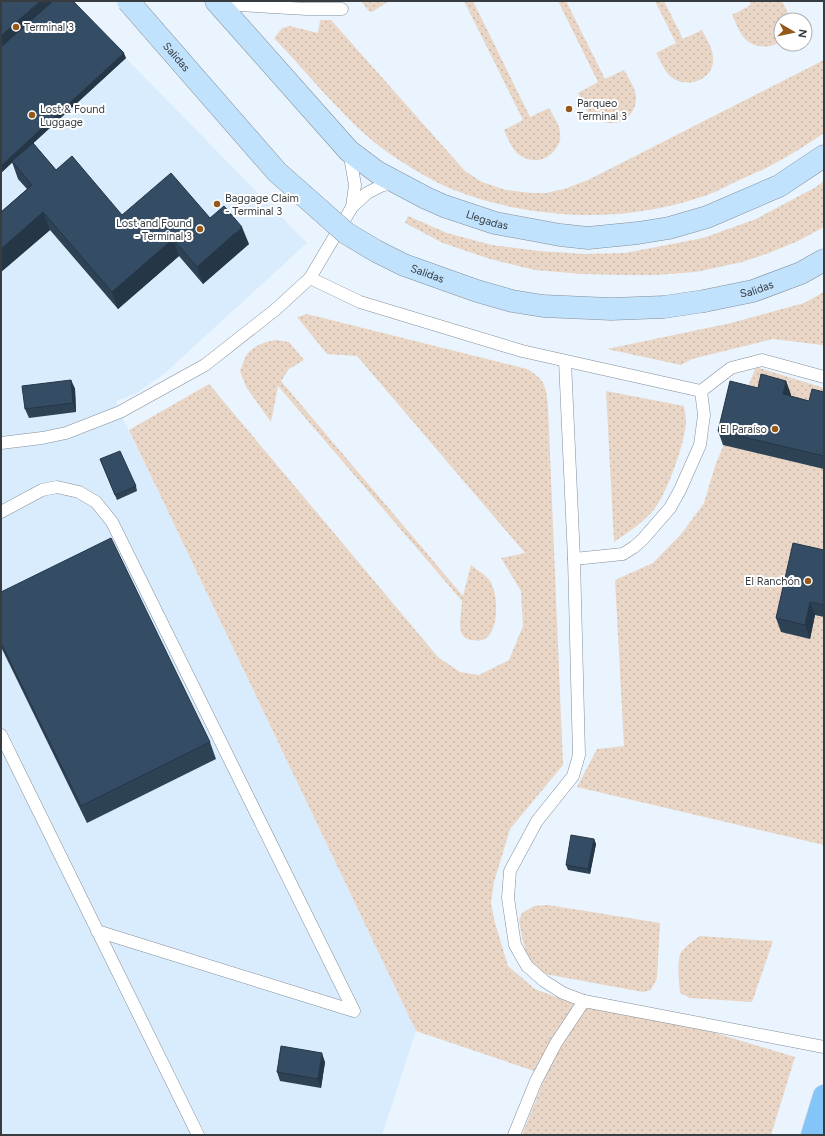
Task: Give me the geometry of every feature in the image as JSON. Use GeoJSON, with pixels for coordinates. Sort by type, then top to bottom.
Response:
{"type":"FeatureCollection","features":[{"type":"Feature","properties":{"kind":"main road","name":"Salidas"},"geometry":{"type":"LineString","coordinates":[[128,1],[277,172],[346,233],[376,251],[404,265],[477,291],[512,301],[544,306],[611,310],[664,308],[752,291],[801,273],[824,260]]}},
{"type":"Feature","properties":{"kind":"main road","name":"Llegadas"},"geometry":{"type":"LineString","coordinates":[[217,2],[349,151],[377,172],[397,183],[444,206],[495,223],[560,236],[588,238],[669,228],[707,217],[779,186],[824,156]]}},
{"type":"Feature","properties":{"kind":"main road"},"geometry":{"type":"LineString","coordinates":[[812,1135],[824,1096]]}},
{"type":"Feature","properties":{"kind":"lane"},"geometry":{"type":"LineString","coordinates":[[217,2],[307,9],[342,9]]}},
{"type":"Feature","properties":{"kind":"lane"},"geometry":{"type":"LineString","coordinates":[[349,151],[355,184],[352,207]]}},
{"type":"Feature","properties":{"kind":"lane"},"geometry":{"type":"LineString","coordinates":[[1,443],[42,438],[66,433],[120,412],[205,365],[275,310],[310,278],[352,207],[367,192],[383,185],[397,183]]}},
{"type":"Feature","properties":{"kind":"lane"},"geometry":{"type":"LineString","coordinates":[[310,278],[360,302],[522,351],[701,391],[731,368],[762,360],[824,377]]}},
{"type":"Feature","properties":{"kind":"lane"},"geometry":{"type":"LineString","coordinates":[[565,361],[574,559],[578,755],[573,776],[537,821],[510,871],[508,898],[515,945],[527,966],[544,981],[563,993],[584,1001],[824,1047]]}},
{"type":"Feature","properties":{"kind":"lane"},"geometry":{"type":"LineString","coordinates":[[574,559],[623,554],[643,539],[670,508],[680,490],[700,445],[704,415],[701,391]]}},
{"type":"Feature","properties":{"kind":"lane"},"geometry":{"type":"LineString","coordinates":[[1,512],[42,490],[57,487],[79,492],[96,502],[112,522],[354,1011],[97,931]]}},
{"type":"Feature","properties":{"kind":"lane"},"geometry":{"type":"LineString","coordinates":[[1,735],[198,1135]]}},
{"type":"Feature","properties":{"kind":"lane"},"geometry":{"type":"LineString","coordinates":[[514,1135],[536,1081],[556,1043],[584,1001]]}},
{"type":"Feature","properties":{"kind":"shaded area"},"geometry":{"type":"Polygon","coordinates":[[[1,1],[70,1],[307,243],[164,374],[135,394],[116,401],[416,1031],[382,1135],[1,1135],[1,1]]]}},
{"type":"Feature","properties":{"kind":"shaded area"},"geometry":{"type":"Polygon","coordinates":[[[361,1],[389,1],[372,12],[369,11],[361,1]]]}},
{"type":"Feature","properties":{"kind":"shaded area"},"geometry":{"type":"Polygon","coordinates":[[[464,1],[473,1],[530,117],[549,108],[556,120],[560,130],[560,141],[555,150],[546,158],[540,160],[529,159],[518,154],[513,149],[504,130],[523,120],[464,1]]]}},
{"type":"Feature","properties":{"kind":"shaded area"},"geometry":{"type":"Polygon","coordinates":[[[558,1],[566,1],[605,79],[624,70],[632,83],[636,94],[635,106],[628,117],[622,121],[609,123],[602,121],[592,116],[585,107],[578,93],[598,82],[558,1]]]}},
{"type":"Feature","properties":{"kind":"shaded area"},"geometry":{"type":"Polygon","coordinates":[[[655,1],[664,1],[683,39],[702,30],[711,49],[713,64],[706,76],[700,80],[693,82],[678,81],[671,77],[664,69],[656,53],[676,43],[655,1]]]}},
{"type":"Feature","properties":{"kind":"shaded area"},"geometry":{"type":"Polygon","coordinates":[[[749,1],[782,1],[788,12],[773,12],[773,45],[760,46],[750,43],[742,35],[738,28],[732,15],[751,5],[749,1]]]}},
{"type":"Feature","properties":{"kind":"shaded area"},"geometry":{"type":"Polygon","coordinates":[[[320,20],[331,20],[465,171],[482,182],[506,190],[546,193],[564,189],[588,180],[824,60],[824,133],[777,162],[738,181],[709,194],[671,206],[640,212],[608,215],[545,213],[514,208],[483,200],[454,190],[437,182],[390,154],[355,125],[274,38],[282,28],[290,26],[318,33],[320,20]]]}},
{"type":"Feature","properties":{"kind":"shaded area"},"geometry":{"type":"Polygon","coordinates":[[[824,181],[824,227],[798,241],[769,253],[742,262],[696,272],[656,275],[626,275],[582,274],[535,270],[490,259],[443,243],[405,223],[408,216],[447,233],[492,245],[539,251],[584,254],[625,253],[703,238],[756,219],[816,187],[824,181]]]}},
{"type":"Feature","properties":{"kind":"shaded area"},"geometry":{"type":"Polygon","coordinates":[[[824,292],[824,347],[822,345],[773,339],[692,359],[681,365],[607,349],[731,323],[804,303],[824,292]]]}},
{"type":"Feature","properties":{"kind":"shaded area"},"geometry":{"type":"Polygon","coordinates":[[[307,314],[527,369],[538,377],[544,385],[547,394],[548,407],[563,765],[510,829],[494,882],[491,903],[495,923],[508,966],[535,989],[580,1006],[699,1028],[795,1057],[771,1135],[522,1135],[546,1075],[416,1031],[129,430],[209,384],[438,657],[460,672],[479,675],[509,660],[523,626],[521,591],[501,558],[525,553],[357,356],[327,354],[297,317],[307,314]]]}},
{"type":"Feature","properties":{"kind":"shaded area"},"geometry":{"type":"Polygon","coordinates":[[[276,340],[289,342],[304,360],[289,369],[281,381],[463,596],[471,565],[490,581],[493,588],[496,608],[493,628],[488,636],[482,640],[470,640],[463,635],[460,627],[462,601],[278,386],[271,422],[246,387],[240,371],[246,356],[255,347],[263,343],[276,340]]]}},
{"type":"Feature","properties":{"kind":"shaded area"},"geometry":{"type":"Polygon","coordinates":[[[756,367],[824,388],[824,845],[577,787],[597,749],[624,746],[615,580],[653,563],[682,533],[704,503],[715,466],[756,367]]]}},
{"type":"Feature","properties":{"kind":"shaded area"},"geometry":{"type":"Polygon","coordinates":[[[606,391],[684,406],[686,422],[685,433],[674,470],[657,505],[652,512],[634,528],[614,542],[606,391]]]}},
{"type":"Feature","properties":{"kind":"shaded area"},"geometry":{"type":"Polygon","coordinates":[[[548,905],[660,923],[657,978],[651,990],[643,992],[545,974],[529,962],[523,942],[519,920],[522,913],[534,906],[548,905]]]}},
{"type":"Feature","properties":{"kind":"shaded area"},"geometry":{"type":"Polygon","coordinates":[[[700,936],[773,941],[752,1002],[690,998],[680,993],[678,969],[681,952],[700,936]]]}},
{"type":"Feature","properties":{"kind":"building"},"geometry":{"type":"Polygon","coordinates":[[[1,1],[40,1],[1,36],[1,1]]]}},
{"type":"Feature","properties":{"kind":"building","name":"Lost & Found Luggage"},"geometry":{"type":"Polygon","coordinates":[[[53,1],[73,1],[124,53],[1,166],[1,47],[53,1]]]}},
{"type":"Feature","properties":{"kind":"building"},"geometry":{"type":"Polygon","coordinates":[[[33,143],[56,170],[72,156],[122,215],[171,173],[210,218],[224,206],[242,227],[197,267],[173,239],[112,292],[43,212],[1,249],[1,212],[32,185],[12,161],[33,143]]]}},
{"type":"Feature","properties":{"kind":"building","name":"El Paraíso"},"geometry":{"type":"Polygon","coordinates":[[[761,374],[786,381],[783,394],[809,401],[812,389],[824,392],[824,456],[718,431],[730,381],[758,388],[761,374]]]}},
{"type":"Feature","properties":{"kind":"building"},"geometry":{"type":"Polygon","coordinates":[[[71,380],[73,403],[25,409],[22,386],[71,380]]]}},
{"type":"Feature","properties":{"kind":"building"},"geometry":{"type":"Polygon","coordinates":[[[120,451],[136,486],[115,495],[100,459],[120,451]]]}},
{"type":"Feature","properties":{"kind":"building"},"geometry":{"type":"Polygon","coordinates":[[[111,538],[210,742],[81,806],[1,643],[1,592],[111,538]]]}},
{"type":"Feature","properties":{"kind":"building","name":"El Ranchón"},"geometry":{"type":"Polygon","coordinates":[[[793,543],[824,550],[824,605],[810,602],[805,625],[776,618],[793,543]]]}},
{"type":"Feature","properties":{"kind":"building"},"geometry":{"type":"Polygon","coordinates":[[[571,835],[594,839],[588,869],[566,865],[571,835]]]}},
{"type":"Feature","properties":{"kind":"building"},"geometry":{"type":"Polygon","coordinates":[[[281,1046],[322,1053],[318,1079],[277,1072],[281,1046]]]}},
{"type":"Feature","properties":{"kind":"place","name":"Terminal 3"},"geometry":{"type":"Point","coordinates":[16,27]}},
{"type":"Feature","properties":{"kind":"place","name":"Parqueo Terminal 3"},"geometry":{"type":"Point","coordinates":[569,109]}},
{"type":"Feature","properties":{"kind":"place","name":"Lost & Found Luggage"},"geometry":{"type":"Point","coordinates":[32,115]}},
{"type":"Feature","properties":{"kind":"place","name":"Baggage Claim - Terminal 3"},"geometry":{"type":"Point","coordinates":[217,204]}},
{"type":"Feature","properties":{"kind":"place","name":"Lost and Found - Terminal 3"},"geometry":{"type":"Point","coordinates":[200,229]}},
{"type":"Feature","properties":{"kind":"place","name":"El Paraíso"},"geometry":{"type":"Point","coordinates":[775,429]}},
{"type":"Feature","properties":{"kind":"place","name":"El Ranchón"},"geometry":{"type":"Point","coordinates":[808,581]}}]}
